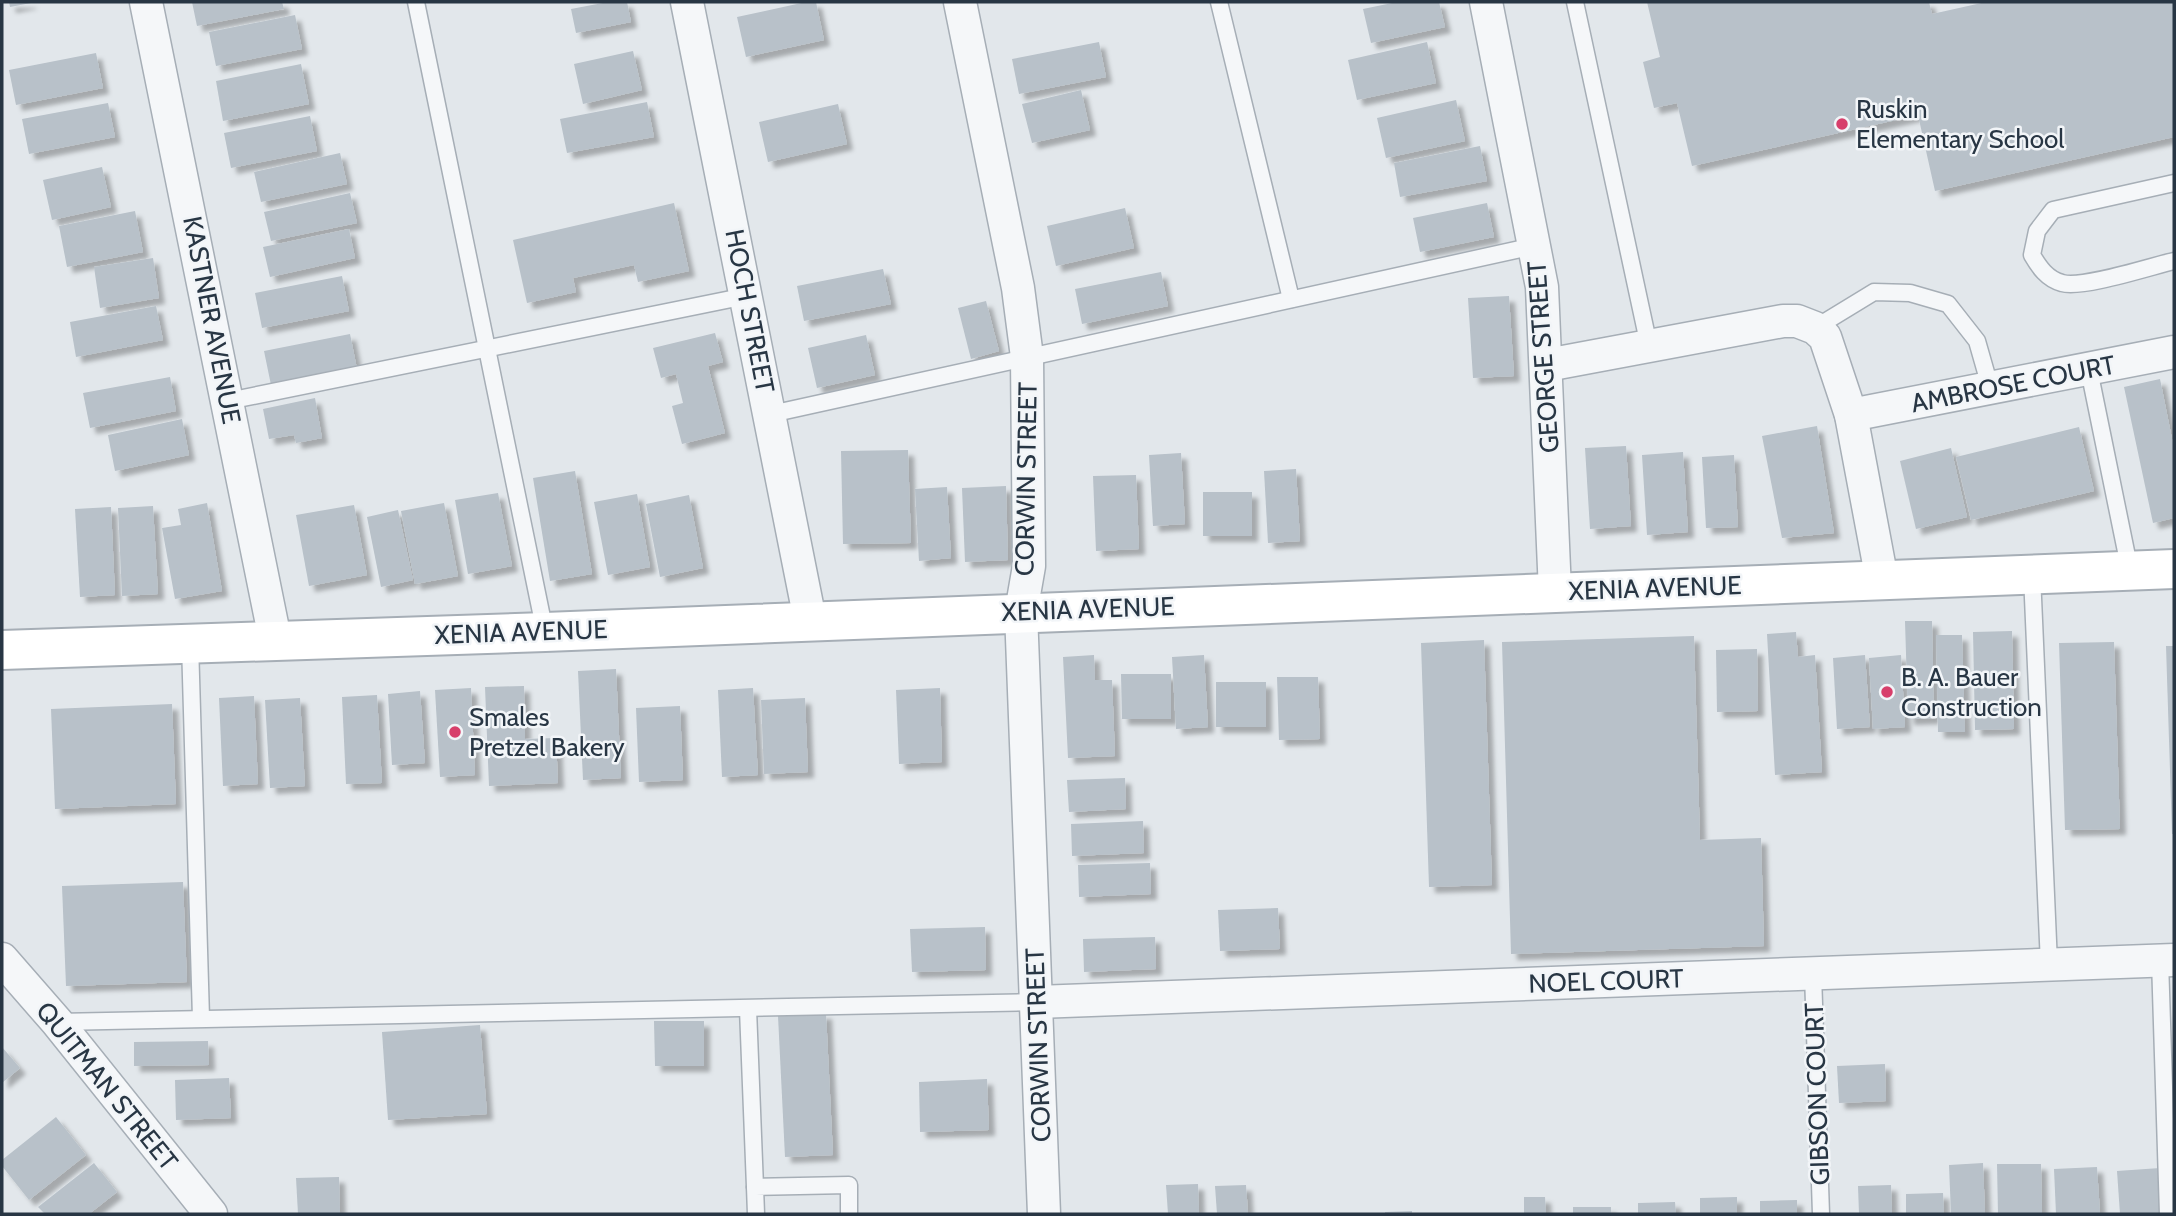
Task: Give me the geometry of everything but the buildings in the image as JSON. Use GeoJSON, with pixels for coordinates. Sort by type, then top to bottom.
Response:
{"type":"FeatureCollection","features":[{"type":"Feature","properties":{"kind":"street","name":"KASTNER AVENUE"},"geometry":{"type":"LineString","coordinates":[[146,2],[275,639]]}},
{"type":"Feature","properties":{"kind":"street","name":"HOCH STREET"},"geometry":{"type":"LineString","coordinates":[[687,2],[810,620]]}},
{"type":"Feature","properties":{"kind":"street","name":"CORWIN STREET"},"geometry":{"type":"LineString","coordinates":[[960,2],[1018,288],[1027,357],[1029,566],[1021,611],[1044,1214]]}},
{"type":"Feature","properties":{"kind":"street","name":"GEORGE STREET"},"geometry":{"type":"LineString","coordinates":[[1486,2],[1542,287],[1555,592]]}},
{"type":"Feature","properties":{"kind":"street"},"geometry":{"type":"LineString","coordinates":[[1547,365],[1783,321],[1797,321],[1815,328],[1825,337],[1851,415],[1882,580]]}},
{"type":"Feature","properties":{"kind":"street","name":"AMBROSE COURT"},"geometry":{"type":"LineString","coordinates":[[1851,415],[1991,390],[2174,352]]}},
{"type":"Feature","properties":{"kind":"street","name":"XENIA AVENUE"},"geometry":{"type":"LineString","coordinates":[[3,643],[190,643],[545,632],[1021,611],[2174,569]]}},
{"type":"Feature","properties":{"kind":"street","name":"QUITMAN STREET"},"geometry":{"type":"LineString","coordinates":[[2,959],[57,1022],[211,1214]]}},
{"type":"Feature","properties":{"kind":"street","name":"NOEL COURT"},"geometry":{"type":"LineString","coordinates":[[1037,1003],[2167,960]]}},
{"type":"Feature","properties":{"kind":"lane"},"geometry":{"type":"LineString","coordinates":[[416,2],[545,632]]}},
{"type":"Feature","properties":{"kind":"lane"},"geometry":{"type":"LineString","coordinates":[[1219,2],[1292,299]]}},
{"type":"Feature","properties":{"kind":"lane"},"geometry":{"type":"LineString","coordinates":[[1575,2],[1649,346]]}},
{"type":"Feature","properties":{"kind":"lane"},"geometry":{"type":"LineString","coordinates":[[2174,183],[2053,210],[2036,231],[2032,255],[2041,271],[2063,284],[2080,284],[2174,261]]}},
{"type":"Feature","properties":{"kind":"lane"},"geometry":{"type":"LineString","coordinates":[[771,414],[1534,246]]}},
{"type":"Feature","properties":{"kind":"lane"},"geometry":{"type":"LineString","coordinates":[[1815,328],[1874,292],[1910,293],[1948,304],[1977,341],[1991,390]]}},
{"type":"Feature","properties":{"kind":"lane"},"geometry":{"type":"LineString","coordinates":[[228,401],[746,296]]}},
{"type":"Feature","properties":{"kind":"lane"},"geometry":{"type":"LineString","coordinates":[[2089,370],[2130,571]]}},
{"type":"Feature","properties":{"kind":"lane"},"geometry":{"type":"LineString","coordinates":[[2032,575],[2049,964]]}},
{"type":"Feature","properties":{"kind":"lane"},"geometry":{"type":"LineString","coordinates":[[190,643],[201,1017]]}},
{"type":"Feature","properties":{"kind":"lane"},"geometry":{"type":"LineString","coordinates":[[2167,960],[2168,1214]]}},
{"type":"Feature","properties":{"kind":"lane","name":"GIBSON COURT"},"geometry":{"type":"LineString","coordinates":[[1813,974],[1821,1214]]}},
{"type":"Feature","properties":{"kind":"lane"},"geometry":{"type":"LineString","coordinates":[[57,1022],[201,1017],[1037,1003]]}},
{"type":"Feature","properties":{"kind":"lane"},"geometry":{"type":"LineString","coordinates":[[748,1009],[755,1214]]}},
{"type":"Feature","properties":{"kind":"lane"},"geometry":{"type":"LineString","coordinates":[[755,1187],[849,1185],[849,1214]]}},
{"type":"Feature","properties":{"kind":"place","name":"Ruskin Elementary School"},"geometry":{"type":"Point","coordinates":[1842,124]}},
{"type":"Feature","properties":{"kind":"place","name":"B. A. Bauer Construction"},"geometry":{"type":"Point","coordinates":[1887,692]}},
{"type":"Feature","properties":{"kind":"place","name":"Smales Pretzel Bakery"},"geometry":{"type":"Point","coordinates":[455,732]}}]}
